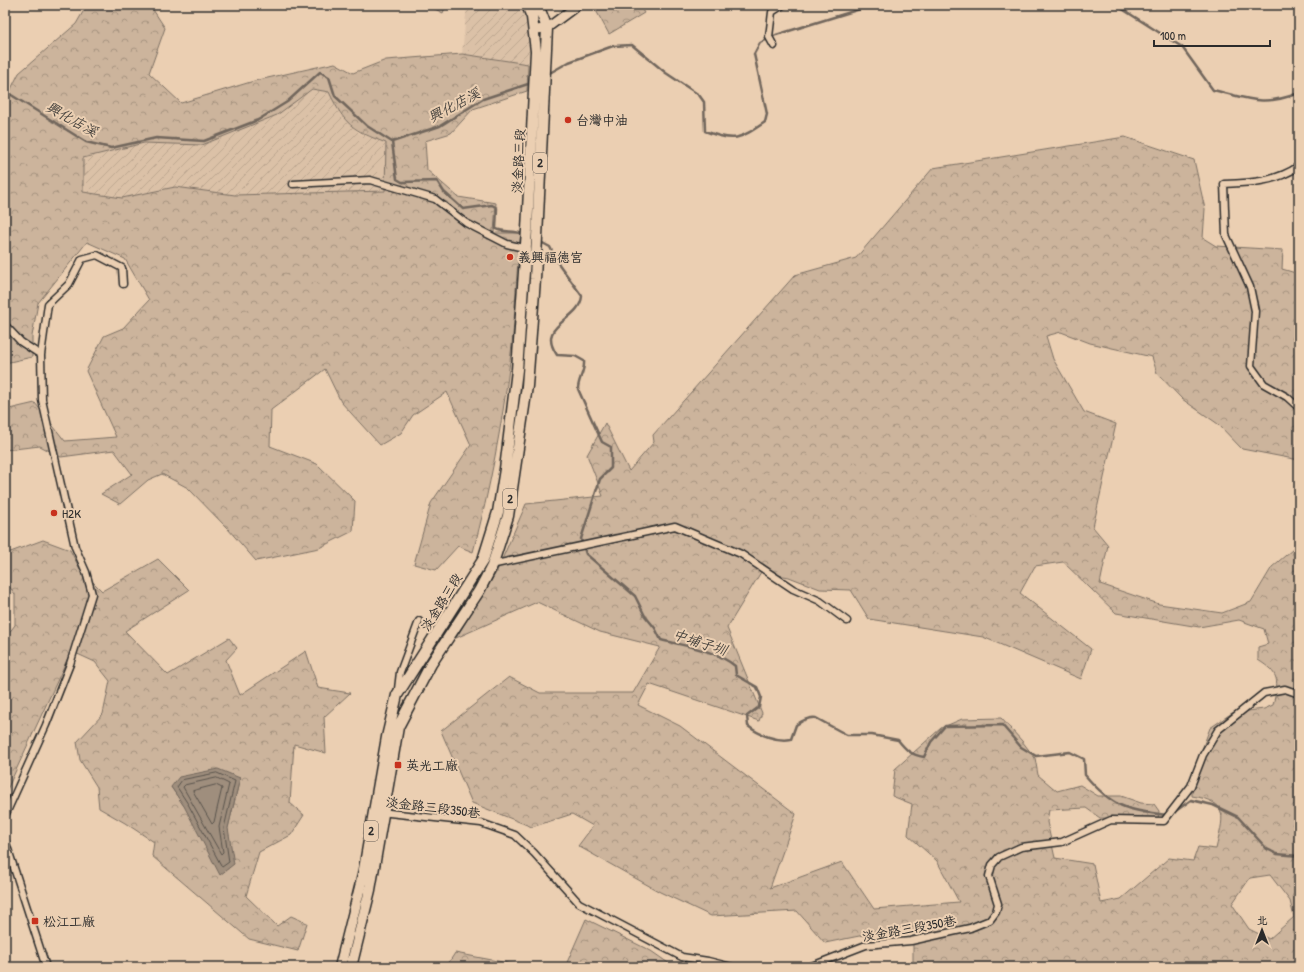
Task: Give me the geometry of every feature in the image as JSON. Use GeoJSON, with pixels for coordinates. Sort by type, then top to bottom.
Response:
{"type":"FeatureCollection","features":[{"type":"Feature","properties":{"kind":"main road","name":"2"},"geometry":{"type":"LineString","coordinates":[[527,5],[539,10],[547,28],[540,69]]}},
{"type":"Feature","properties":{"kind":"main road","name":"2"},"geometry":{"type":"LineString","coordinates":[[539,10],[534,30],[540,69]]}},
{"type":"Feature","properties":{"kind":"main road","name":"淡金路三段"},"geometry":{"type":"LineString","coordinates":[[340,967],[379,812],[398,727],[431,664],[480,591],[492,566],[508,516],[522,430],[527,386],[531,246],[540,95],[540,69]]}},
{"type":"Feature","properties":{"kind":"main road","name":"淡金路三段"},"geometry":{"type":"LineString","coordinates":[[351,967],[370,890],[387,737],[397,695],[482,560],[498,512],[505,469],[531,246]]}},
{"type":"Feature","properties":{"kind":"street"},"geometry":{"type":"LineString","coordinates":[[534,30],[547,28],[578,5]]}},
{"type":"Feature","properties":{"kind":"street"},"geometry":{"type":"LineString","coordinates":[[774,46],[769,37],[772,12],[783,5]]}},
{"type":"Feature","properties":{"kind":"street"},"geometry":{"type":"LineString","coordinates":[[1299,166],[1290,172],[1260,183],[1224,184],[1226,235],[1250,287],[1255,311],[1251,366],[1264,384],[1287,397],[1299,408]]}},
{"type":"Feature","properties":{"kind":"street"},"geometry":{"type":"LineString","coordinates":[[292,184],[370,180],[435,199],[466,223],[507,244],[531,246]]}},
{"type":"Feature","properties":{"kind":"street"},"geometry":{"type":"LineString","coordinates":[[5,816],[46,725],[70,664],[92,594],[86,572],[75,547],[42,400],[41,355],[48,304],[69,284],[82,259],[97,255],[122,268],[123,284]]}},
{"type":"Feature","properties":{"kind":"street"},"geometry":{"type":"LineString","coordinates":[[5,325],[20,342],[41,355]]}},
{"type":"Feature","properties":{"kind":"street"},"geometry":{"type":"LineString","coordinates":[[482,560],[492,566],[674,526],[741,554],[793,590],[820,601],[847,622]]}},
{"type":"Feature","properties":{"kind":"street"},"geometry":{"type":"LineString","coordinates":[[398,727],[397,695],[400,672],[419,622]]}},
{"type":"Feature","properties":{"kind":"street","name":"淡金路三段350巷"},"geometry":{"type":"LineString","coordinates":[[809,967],[866,945],[911,942],[970,928],[990,920],[996,912],[998,904],[989,876],[992,865],[999,857],[1021,847],[1062,842],[1111,820],[1164,821],[1191,786],[1204,755],[1218,730],[1264,693],[1285,689],[1299,694]]}},
{"type":"Feature","properties":{"kind":"street","name":"淡金路三段350巷"},"geometry":{"type":"LineString","coordinates":[[379,812],[481,823],[515,835],[534,853],[579,903],[682,957],[732,967]]}},
{"type":"Feature","properties":{"kind":"street"},"geometry":{"type":"LineString","coordinates":[[5,840],[46,967]]}},
{"type":"Feature","properties":{"kind":"shaded area"},"geometry":{"type":"Polygon","coordinates":[[[467,5],[520,5],[527,18],[531,37],[528,64],[462,54],[467,5]]]}},
{"type":"Feature","properties":{"kind":"shaded area"},"geometry":{"type":"Polygon","coordinates":[[[312,89],[329,91],[340,114],[359,133],[386,143],[386,191],[235,195],[175,187],[122,198],[83,192],[83,158],[144,143],[202,145],[277,115],[312,89]]]}},
{"type":"Feature","properties":{"kind":"green space"},"geometry":{"type":"Polygon","coordinates":[[[87,5],[150,5],[165,28],[149,73],[181,103],[254,81],[335,63],[353,73],[386,60],[462,54],[528,64],[527,91],[473,109],[451,133],[425,141],[427,170],[458,197],[496,203],[494,233],[521,233],[512,345],[503,409],[490,481],[473,552],[458,546],[436,570],[414,564],[431,503],[471,445],[447,392],[413,415],[401,433],[380,445],[341,402],[325,369],[271,410],[270,446],[317,464],[355,501],[353,531],[319,548],[256,561],[228,529],[188,488],[162,474],[148,480],[120,504],[101,494],[132,474],[114,450],[61,457],[40,446],[5,450],[5,410],[35,403],[65,441],[116,437],[86,371],[104,336],[123,328],[149,300],[125,259],[87,242],[38,303],[32,336],[32,357],[5,363],[5,101],[19,73],[76,24],[87,5]],[[312,89],[277,115],[202,145],[144,143],[83,158],[83,192],[122,198],[175,187],[235,195],[385,191],[386,143],[357,130],[351,125],[340,112],[329,92],[312,89]]]}},
{"type":"Feature","properties":{"kind":"green space"},"geometry":{"type":"Polygon","coordinates":[[[427,5],[446,5],[443,13],[427,5]]]}},
{"type":"Feature","properties":{"kind":"green space"},"geometry":{"type":"Polygon","coordinates":[[[593,5],[639,5],[644,13],[609,34],[593,5]]]}},
{"type":"Feature","properties":{"kind":"green space"},"geometry":{"type":"Polygon","coordinates":[[[1125,137],[1194,160],[1205,209],[1203,238],[1216,246],[1283,250],[1282,269],[1299,274],[1299,460],[1242,449],[1218,424],[1182,399],[1157,373],[1152,357],[1090,343],[1061,332],[1046,336],[1053,359],[1084,412],[1116,424],[1093,527],[1108,545],[1100,584],[1159,604],[1222,613],[1251,602],[1272,567],[1299,544],[1299,967],[913,967],[913,925],[825,943],[797,911],[711,916],[660,892],[578,846],[593,826],[572,814],[532,827],[472,803],[441,731],[509,677],[540,693],[633,693],[660,647],[600,632],[537,602],[456,638],[497,571],[526,504],[603,496],[587,455],[605,423],[629,471],[654,442],[653,435],[795,275],[856,258],[933,168],[1125,137]],[[1063,562],[1035,566],[1020,593],[1091,649],[1081,679],[983,637],[869,619],[851,590],[820,589],[789,577],[761,572],[727,628],[762,713],[759,721],[649,684],[638,705],[680,726],[796,814],[770,888],[842,862],[874,909],[959,902],[937,861],[908,835],[912,804],[892,796],[895,769],[941,728],[962,719],[1001,718],[1035,758],[1038,775],[1057,791],[1080,785],[1098,796],[1121,796],[1141,803],[1154,804],[1159,811],[1158,820],[1100,818],[1086,808],[1049,810],[1047,822],[1055,858],[1093,864],[1101,903],[1121,899],[1169,858],[1193,861],[1198,847],[1216,849],[1221,828],[1221,813],[1219,807],[1213,802],[1192,796],[1192,776],[1210,728],[1232,713],[1264,709],[1273,705],[1277,683],[1274,674],[1270,669],[1258,660],[1258,647],[1268,644],[1264,629],[1239,620],[1199,627],[1116,613],[1063,562]],[[1270,875],[1250,878],[1232,904],[1249,929],[1269,939],[1294,917],[1290,901],[1270,875]]]}},
{"type":"Feature","properties":{"kind":"green space"},"geometry":{"type":"Polygon","coordinates":[[[43,540],[70,550],[80,569],[102,591],[158,559],[189,590],[125,631],[168,675],[229,638],[237,648],[226,660],[240,695],[306,651],[318,688],[350,693],[324,717],[326,753],[294,744],[290,803],[304,815],[291,835],[259,852],[246,896],[277,926],[291,916],[307,923],[298,951],[249,939],[152,856],[154,842],[99,808],[97,787],[80,760],[77,742],[103,714],[110,681],[95,662],[71,651],[5,794],[5,638],[15,625],[15,594],[5,581],[5,554],[43,540]],[[240,778],[171,787],[184,806],[228,828],[240,778]]]}},
{"type":"Feature","properties":{"kind":"green space"},"geometry":{"type":"Polygon","coordinates":[[[586,919],[651,951],[674,967],[565,967],[586,919]]]}},
{"type":"Feature","properties":{"kind":"green space"},"geometry":{"type":"Polygon","coordinates":[[[455,953],[529,967],[446,967],[455,953]]]}},
{"type":"Feature","properties":{"kind":"water"},"geometry":{"type":"Polygon","coordinates":[[[218,769],[240,778],[228,828],[234,864],[220,875],[184,806],[171,787],[179,777],[218,769]]]}},
{"type":"Feature","properties":{"kind":"waterway","name":"興化店溪"},"geometry":{"type":"LineString","coordinates":[[548,74],[569,62],[613,46],[632,45],[666,73],[699,95],[704,102],[705,131],[724,137],[737,137],[749,132],[765,122],[767,114],[754,54],[760,43],[776,35],[873,5]]}},
{"type":"Feature","properties":{"kind":"waterway","name":"興化店溪"},"geometry":{"type":"LineString","coordinates":[[1116,5],[1182,47],[1213,90],[1247,99],[1265,101],[1275,100],[1299,93]]}},
{"type":"Feature","properties":{"kind":"waterway","name":"興化店溪"},"geometry":{"type":"LineString","coordinates":[[5,91],[86,142],[111,148],[156,138],[204,141],[258,120],[287,102],[320,72],[329,77],[335,96],[367,126],[392,142],[440,126],[483,99],[531,83]]}},
{"type":"Feature","properties":{"kind":"waterway","name":"中埔子圳"},"geometry":{"type":"LineString","coordinates":[[392,142],[397,179],[402,182],[437,181],[444,192],[463,209],[492,205],[497,208],[496,229],[523,234]]}},
{"type":"Feature","properties":{"kind":"waterway","name":"中埔子圳"},"geometry":{"type":"LineString","coordinates":[[539,241],[550,247],[558,263],[582,296],[579,305],[574,312],[555,329],[551,336],[552,344],[557,355],[575,356],[584,361],[578,389],[602,442],[611,447],[611,468],[600,479],[581,539],[586,554],[635,596],[645,616],[655,628],[661,640],[700,649],[719,656],[735,666],[736,675],[757,687],[761,697],[759,707],[747,716],[748,726],[769,737],[786,740],[791,739],[796,725],[808,719],[816,718],[847,735],[872,735],[898,740],[909,752],[924,757],[931,742],[945,726],[1002,725],[1021,747],[1036,756],[1070,752],[1084,759],[1085,775],[1112,801],[1121,806],[1141,812],[1167,815]]}},
{"type":"Feature","properties":{"kind":"waterway","name":"中埔子圳"},"geometry":{"type":"LineString","coordinates":[[1173,813],[1191,800],[1213,805],[1238,817],[1267,849],[1277,854],[1299,856]]}},
{"type":"Feature","properties":{"kind":"place","name":"台灣中油"},"geometry":{"type":"Point","coordinates":[568,120]}},
{"type":"Feature","properties":{"kind":"place","name":"義興福德宮"},"geometry":{"type":"Point","coordinates":[510,257]}},
{"type":"Feature","properties":{"kind":"place","name":"H2K"},"geometry":{"type":"Point","coordinates":[54,513]}},
{"type":"Feature","properties":{"kind":"place","name":"英光工廠"},"geometry":{"type":"Point","coordinates":[398,765]}},
{"type":"Feature","properties":{"kind":"place","name":"松江工廠"},"geometry":{"type":"Point","coordinates":[35,921]}}]}
